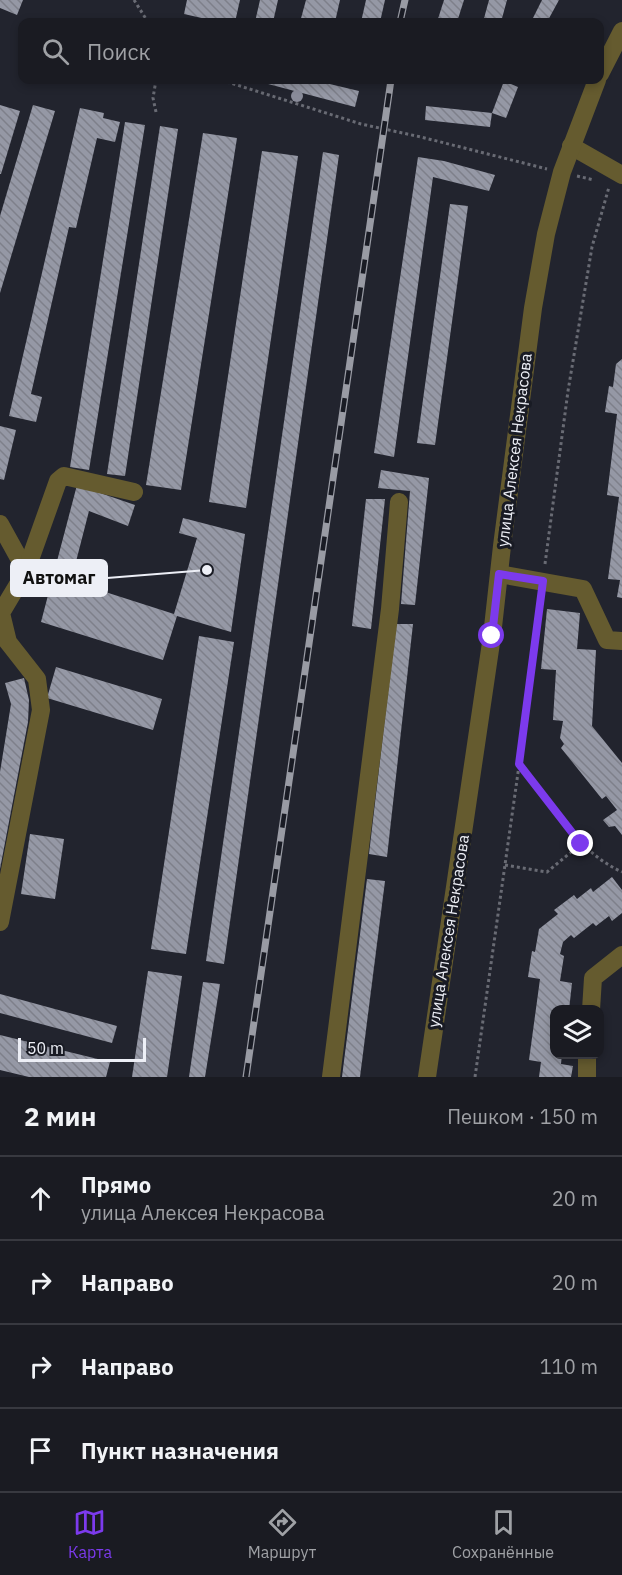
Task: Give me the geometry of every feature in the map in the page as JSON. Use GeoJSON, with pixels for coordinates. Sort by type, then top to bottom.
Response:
{"type":"FeatureCollection","features":[{"type":"Feature","properties":{"kind":"street"},"geometry":{"type":"LineString","coordinates":[[604,66],[622,31]]}},
{"type":"Feature","properties":{"kind":"street","name":"улица Алексея Некрасова"},"geometry":{"type":"LineString","coordinates":[[427,1077],[473,772],[533,308],[546,234],[562,172],[595,84]]}},
{"type":"Feature","properties":{"kind":"street"},"geometry":{"type":"LineString","coordinates":[[571,146],[616,176]]}},
{"type":"Feature","properties":{"kind":"street"},"geometry":{"type":"LineString","coordinates":[[0,922],[41,710],[37,679],[8,642],[1,613],[26,570],[58,481],[64,476],[134,492]]}},
{"type":"Feature","properties":{"kind":"street"},"geometry":{"type":"LineString","coordinates":[[331,1077],[388,621],[399,502]]}},
{"type":"Feature","properties":{"kind":"street"},"geometry":{"type":"LineString","coordinates":[[0,524],[26,570]]}},
{"type":"Feature","properties":{"kind":"street"},"geometry":{"type":"LineString","coordinates":[[499,574],[583,589],[608,640],[622,642]]}},
{"type":"Feature","properties":{"kind":"street"},"geometry":{"type":"LineString","coordinates":[[591,1005],[593,978],[622,955]]}},
{"type":"Feature","properties":{"kind":"street"},"geometry":{"type":"LineString","coordinates":[[587,1059],[587,1077]]}},
{"type":"Feature","properties":{"kind":"path"},"geometry":{"type":"LineString","coordinates":[[134,0],[145,18]]}},
{"type":"Feature","properties":{"kind":"path"},"geometry":{"type":"LineString","coordinates":[[155,84],[153,98],[156,112]]}},
{"type":"Feature","properties":{"kind":"path"},"geometry":{"type":"LineString","coordinates":[[234,84],[361,124],[562,172],[616,176],[590,258],[568,391],[475,1077]]}},
{"type":"Feature","properties":{"kind":"path"},"geometry":{"type":"LineString","coordinates":[[519,764],[581,844],[611,867],[622,872]]}},
{"type":"Feature","properties":{"kind":"path"},"geometry":{"type":"LineString","coordinates":[[505,865],[547,872],[581,844]]}},
{"type":"Feature","properties":{"kind":"building"},"geometry":{"type":"Polygon","coordinates":[[[0,0],[23,0],[17,15],[0,8],[0,0]]]}},
{"type":"Feature","properties":{"kind":"building"},"geometry":{"type":"Polygon","coordinates":[[[187,0],[240,0],[236,18],[202,18],[184,14],[187,0]]]}},
{"type":"Feature","properties":{"kind":"building"},"geometry":{"type":"Polygon","coordinates":[[[260,0],[278,0],[274,18],[256,18],[260,0]]]}},
{"type":"Feature","properties":{"kind":"building"},"geometry":{"type":"Polygon","coordinates":[[[306,0],[340,0],[336,18],[301,18],[306,0]]]}},
{"type":"Feature","properties":{"kind":"building"},"geometry":{"type":"Polygon","coordinates":[[[366,0],[385,0],[381,18],[362,18],[366,0]]]}},
{"type":"Feature","properties":{"kind":"building"},"geometry":{"type":"Polygon","coordinates":[[[444,0],[464,0],[458,18],[438,18],[444,0]]]}},
{"type":"Feature","properties":{"kind":"building"},"geometry":{"type":"Polygon","coordinates":[[[489,0],[507,0],[502,18],[484,18],[489,0]]]}},
{"type":"Feature","properties":{"kind":"building"},"geometry":{"type":"Polygon","coordinates":[[[542,0],[559,0],[549,18],[533,18],[542,0]]]}},
{"type":"Feature","properties":{"kind":"building"},"geometry":{"type":"Polygon","coordinates":[[[268,84],[330,84],[359,91],[355,107],[268,84]]]}},
{"type":"Feature","properties":{"kind":"building"},"geometry":{"type":"Polygon","coordinates":[[[503,84],[518,87],[506,118],[492,113],[503,84]]]}},
{"type":"Feature","properties":{"kind":"building"},"geometry":{"type":"Polygon","coordinates":[[[0,105],[20,111],[1,174],[0,174],[0,105]]]}},
{"type":"Feature","properties":{"kind":"building"},"geometry":{"type":"Polygon","coordinates":[[[33,105],[55,111],[0,293],[0,216],[33,105]]]}},
{"type":"Feature","properties":{"kind":"building"},"geometry":{"type":"Polygon","coordinates":[[[426,106],[492,113],[490,127],[425,120],[426,106]]]}},
{"type":"Feature","properties":{"kind":"building"},"geometry":{"type":"Polygon","coordinates":[[[80,108],[104,113],[103,118],[120,122],[115,142],[97,138],[76,228],[69,227],[31,394],[42,397],[36,422],[9,416],[80,108]]]}},
{"type":"Feature","properties":{"kind":"building"},"geometry":{"type":"Polygon","coordinates":[[[125,122],[145,125],[89,470],[70,467],[125,122]]]}},
{"type":"Feature","properties":{"kind":"building"},"geometry":{"type":"Polygon","coordinates":[[[160,126],[178,129],[125,476],[107,474],[160,126]]]}},
{"type":"Feature","properties":{"kind":"building"},"geometry":{"type":"Polygon","coordinates":[[[203,133],[237,138],[181,490],[146,485],[203,133]]]}},
{"type":"Feature","properties":{"kind":"building"},"geometry":{"type":"Polygon","coordinates":[[[262,151],[298,156],[246,508],[209,502],[262,151]]]}},
{"type":"Feature","properties":{"kind":"building"},"geometry":{"type":"Polygon","coordinates":[[[323,152],[339,155],[224,964],[206,961],[323,152]]]}},
{"type":"Feature","properties":{"kind":"building"},"geometry":{"type":"Polygon","coordinates":[[[418,157],[444,161],[495,175],[489,191],[433,177],[394,457],[374,453],[418,157]]]}},
{"type":"Feature","properties":{"kind":"building"},"geometry":{"type":"Polygon","coordinates":[[[450,204],[468,206],[435,445],[417,443],[450,204]]]}},
{"type":"Feature","properties":{"kind":"building"},"geometry":{"type":"Polygon","coordinates":[[[622,359],[622,598],[617,597],[620,580],[608,579],[619,497],[607,495],[617,414],[605,412],[609,386],[613,387],[616,364],[622,359]]]}},
{"type":"Feature","properties":{"kind":"building"},"geometry":{"type":"Polygon","coordinates":[[[0,426],[16,430],[4,480],[0,479],[0,426]]]}},
{"type":"Feature","properties":{"kind":"building"},"geometry":{"type":"Polygon","coordinates":[[[381,470],[429,478],[415,605],[401,604],[410,491],[378,488],[381,470]]]}},
{"type":"Feature","properties":{"kind":"building"},"geometry":{"type":"Polygon","coordinates":[[[77,485],[135,505],[128,526],[89,511],[71,581],[174,614],[197,538],[179,533],[183,518],[245,534],[231,632],[177,616],[163,660],[41,622],[77,485]]]}},
{"type":"Feature","properties":{"kind":"building"},"geometry":{"type":"Polygon","coordinates":[[[366,499],[385,499],[371,629],[352,626],[366,499]]]}},
{"type":"Feature","properties":{"kind":"building"},"geometry":{"type":"Polygon","coordinates":[[[547,609],[580,613],[577,649],[596,650],[592,726],[622,763],[622,835],[615,826],[609,827],[603,820],[617,810],[606,796],[602,799],[561,748],[564,744],[560,738],[563,721],[553,720],[556,670],[541,669],[547,609]]]}},
{"type":"Feature","properties":{"kind":"building"},"geometry":{"type":"Polygon","coordinates":[[[396,624],[413,624],[387,857],[369,854],[396,624]]]}},
{"type":"Feature","properties":{"kind":"building"},"geometry":{"type":"Polygon","coordinates":[[[199,636],[234,642],[186,954],[151,949],[199,636]]]}},
{"type":"Feature","properties":{"kind":"building"},"geometry":{"type":"Polygon","coordinates":[[[56,667],[162,699],[153,730],[47,698],[56,667]]]}},
{"type":"Feature","properties":{"kind":"building"},"geometry":{"type":"Polygon","coordinates":[[[24,678],[29,700],[28,722],[0,869],[0,772],[11,704],[5,683],[24,678]]]}},
{"type":"Feature","properties":{"kind":"building"},"geometry":{"type":"Polygon","coordinates":[[[30,834],[64,839],[55,899],[21,894],[30,834]]]}},
{"type":"Feature","properties":{"kind":"building"},"geometry":{"type":"Polygon","coordinates":[[[612,877],[622,890],[622,913],[612,921],[609,916],[596,926],[593,923],[574,938],[571,935],[563,942],[560,954],[564,956],[560,981],[572,983],[570,1005],[550,1005],[550,1059],[562,1059],[561,1064],[573,1066],[571,1077],[539,1077],[541,1062],[529,1060],[540,979],[528,977],[532,951],[535,952],[539,929],[558,914],[554,910],[574,895],[577,899],[591,888],[593,892],[612,877]]]}},
{"type":"Feature","properties":{"kind":"building"},"geometry":{"type":"Polygon","coordinates":[[[367,879],[385,881],[360,1077],[342,1077],[367,879]]]}},
{"type":"Feature","properties":{"kind":"building"},"geometry":{"type":"Polygon","coordinates":[[[148,971],[182,976],[167,1077],[132,1077],[148,971]]]}},
{"type":"Feature","properties":{"kind":"building"},"geometry":{"type":"Polygon","coordinates":[[[203,982],[220,984],[205,1077],[189,1077],[203,982]]]}},
{"type":"Feature","properties":{"kind":"building"},"geometry":{"type":"Polygon","coordinates":[[[0,994],[117,1026],[112,1043],[0,1013],[0,994]]]}},
{"type":"Feature","properties":{"kind":"building"},"geometry":{"type":"Polygon","coordinates":[[[0,1035],[110,1062],[106,1077],[29,1077],[0,1070],[0,1035]]]}},
{"type":"Feature","properties":{"kind":"railway"},"geometry":{"type":"LineString","coordinates":[[401,18],[405,0]]}},
{"type":"Feature","properties":{"kind":"railway"},"geometry":{"type":"LineString","coordinates":[[246,1077],[390,84]]}},
{"type":"Feature","properties":{"kind":"place","name":"Автомаг"},"geometry":{"type":"Point","coordinates":[207,570]}},
{"type":"Feature","properties":{"kind":"route"},"geometry":{"type":"LineString","coordinates":[[492,636],[499,574],[543,581],[519,764],[581,844]]}}]}
